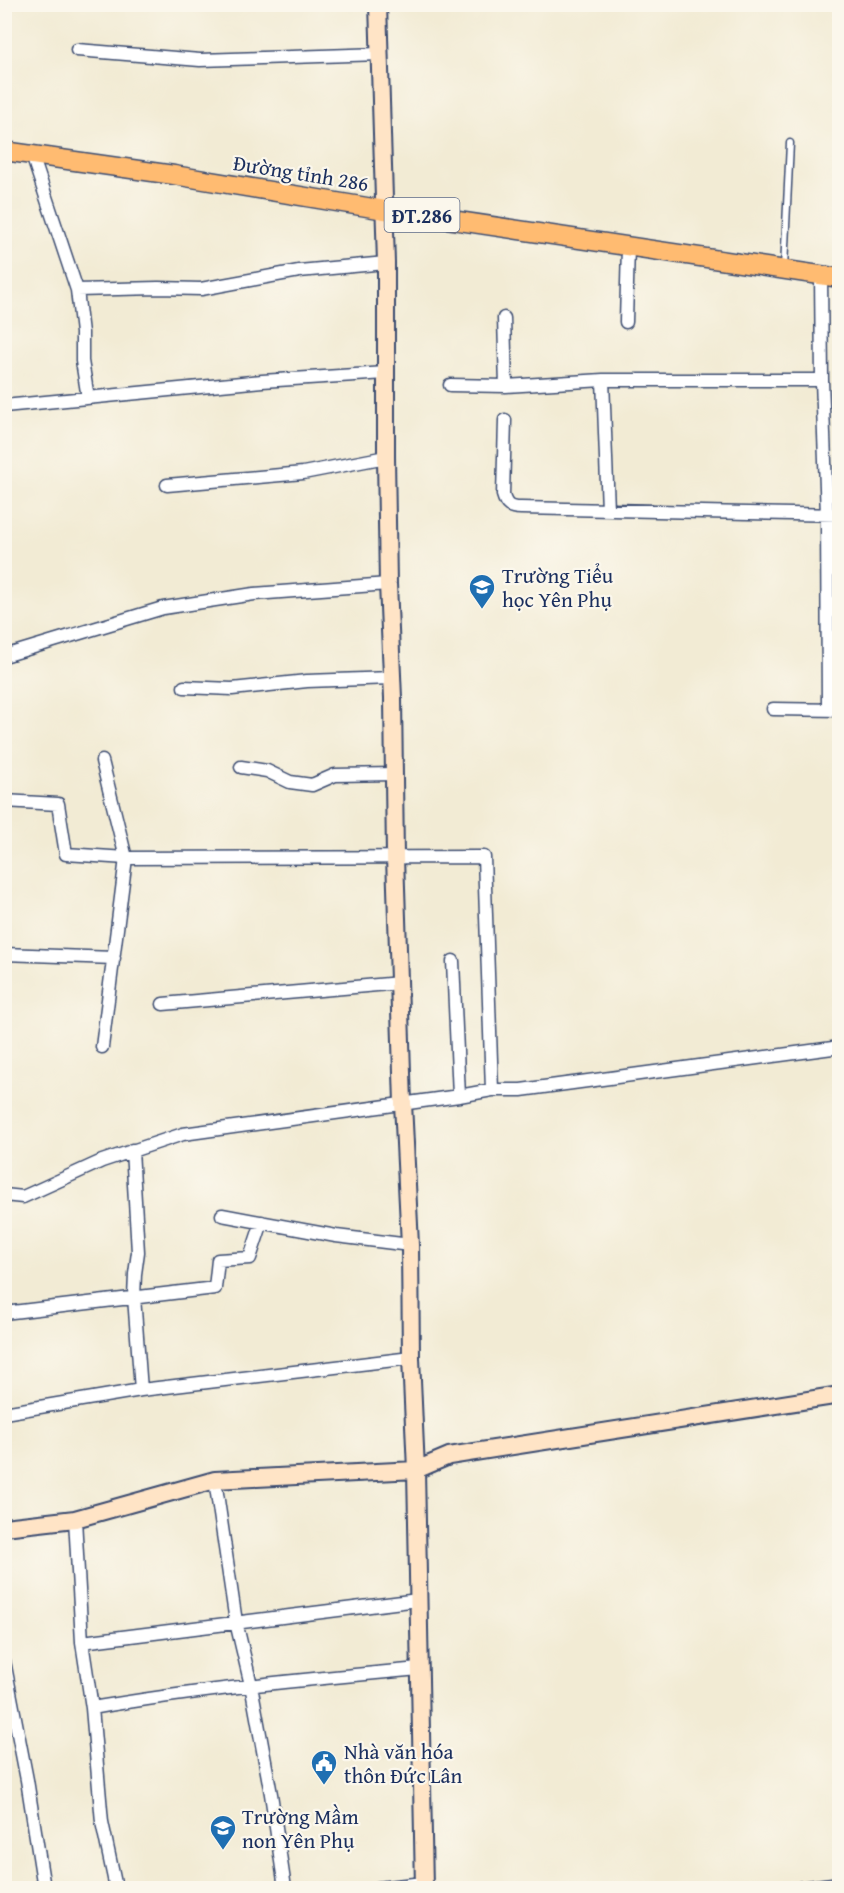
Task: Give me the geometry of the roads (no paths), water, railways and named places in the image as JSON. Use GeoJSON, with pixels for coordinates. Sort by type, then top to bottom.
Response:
{"type":"FeatureCollection","features":[{"type":"Feature","properties":{"kind":"main road","name":"Đường tỉnh 286"},"geometry":{"type":"LineString","coordinates":[[4,151],[174,175],[385,210],[840,278]]}},
{"type":"Feature","properties":{"kind":"street"},"geometry":{"type":"LineString","coordinates":[[378,4],[386,262],[388,584],[403,1103],[410,1245],[424,1886],[378,1888]]}},
{"type":"Feature","properties":{"kind":"street"},"geometry":{"type":"LineString","coordinates":[[77,50],[200,60],[380,54]]}},
{"type":"Feature","properties":{"kind":"street"},"geometry":{"type":"LineString","coordinates":[[32,155],[77,290],[82,333],[82,361],[88,398]]}},
{"type":"Feature","properties":{"kind":"street"},"geometry":{"type":"LineString","coordinates":[[626,322],[628,246]]}},
{"type":"Feature","properties":{"kind":"street"},"geometry":{"type":"LineString","coordinates":[[77,290],[201,289],[299,272],[386,262]]}},
{"type":"Feature","properties":{"kind":"street"},"geometry":{"type":"LineString","coordinates":[[773,709],[834,710],[833,515],[822,380],[821,275]]}},
{"type":"Feature","properties":{"kind":"street"},"geometry":{"type":"LineString","coordinates":[[504,318],[506,386]]}},
{"type":"Feature","properties":{"kind":"street"},"geometry":{"type":"LineString","coordinates":[[4,406],[262,381],[386,373]]}},
{"type":"Feature","properties":{"kind":"street"},"geometry":{"type":"LineString","coordinates":[[450,385],[506,386],[603,380],[822,380]]}},
{"type":"Feature","properties":{"kind":"street"},"geometry":{"type":"LineString","coordinates":[[603,380],[608,510]]}},
{"type":"Feature","properties":{"kind":"street"},"geometry":{"type":"LineString","coordinates":[[504,420],[503,495],[504,502],[509,506],[833,515]]}},
{"type":"Feature","properties":{"kind":"street"},"geometry":{"type":"LineString","coordinates":[[166,485],[303,473],[386,457]]}},
{"type":"Feature","properties":{"kind":"street"},"geometry":{"type":"LineString","coordinates":[[4,656],[163,608],[254,594],[388,584]]}},
{"type":"Feature","properties":{"kind":"street"},"geometry":{"type":"LineString","coordinates":[[184,687],[232,689],[307,681],[392,678]]}},
{"type":"Feature","properties":{"kind":"street"},"geometry":{"type":"LineString","coordinates":[[102,761],[126,858],[102,1047]]}},
{"type":"Feature","properties":{"kind":"street"},"geometry":{"type":"LineString","coordinates":[[241,766],[267,771],[290,782],[312,785],[335,775],[394,774]]}},
{"type":"Feature","properties":{"kind":"street"},"geometry":{"type":"LineString","coordinates":[[4,801],[58,804],[66,854],[126,858],[484,857],[492,1090]]}},
{"type":"Feature","properties":{"kind":"street"},"geometry":{"type":"LineString","coordinates":[[4,954],[114,958]]}},
{"type":"Feature","properties":{"kind":"street"},"geometry":{"type":"LineString","coordinates":[[453,961],[459,1096]]}},
{"type":"Feature","properties":{"kind":"street"},"geometry":{"type":"LineString","coordinates":[[163,1004],[400,983]]}},
{"type":"Feature","properties":{"kind":"street"},"geometry":{"type":"LineString","coordinates":[[4,1195],[23,1197],[102,1161],[183,1134],[492,1090],[521,1090],[840,1047]]}},
{"type":"Feature","properties":{"kind":"street"},"geometry":{"type":"LineString","coordinates":[[132,1150],[138,1252],[134,1297],[141,1390]]}},
{"type":"Feature","properties":{"kind":"street"},"geometry":{"type":"LineString","coordinates":[[222,1215],[336,1236],[410,1245]]}},
{"type":"Feature","properties":{"kind":"street"},"geometry":{"type":"LineString","coordinates":[[4,1313],[216,1288],[218,1260],[250,1258],[262,1222]]}},
{"type":"Feature","properties":{"kind":"street"},"geometry":{"type":"LineString","coordinates":[[4,1413],[141,1390],[411,1358]]}},
{"type":"Feature","properties":{"kind":"street"},"geometry":{"type":"LineString","coordinates":[[4,1527],[75,1519],[214,1480],[416,1470],[449,1456],[840,1395]]}},
{"type":"Feature","properties":{"kind":"street"},"geometry":{"type":"LineString","coordinates":[[214,1480],[236,1623],[251,1685],[285,1888]]}},
{"type":"Feature","properties":{"kind":"street"},"geometry":{"type":"LineString","coordinates":[[75,1519],[82,1642],[92,1708],[102,1822],[116,1888]]}},
{"type":"Feature","properties":{"kind":"street"},"geometry":{"type":"LineString","coordinates":[[82,1642],[418,1600]]}},
{"type":"Feature","properties":{"kind":"street"},"geometry":{"type":"LineString","coordinates":[[4,1661],[27,1780],[44,1888]]}},
{"type":"Feature","properties":{"kind":"street"},"geometry":{"type":"LineString","coordinates":[[92,1708],[251,1685],[419,1669]]}},
{"type":"Feature","properties":{"kind":"street"},"geometry":{"type":"LineString","coordinates":[[800,1888],[840,1883]]}},
{"type":"Feature","properties":{"kind":"lane"},"geometry":{"type":"LineString","coordinates":[[784,270],[790,143]]}},
{"type":"Feature","properties":{"kind":"place","name":"Trường Tiểu học Yên Phụ"},"geometry":{"type":"Point","coordinates":[482,610]}},
{"type":"Feature","properties":{"kind":"place","name":"Nhà văn hóa thôn Đức Lân"},"geometry":{"type":"Point","coordinates":[324,1786]}},
{"type":"Feature","properties":{"kind":"place","name":"Trường Mầm non Yên Phụ"},"geometry":{"type":"Point","coordinates":[223,1851]}}]}
